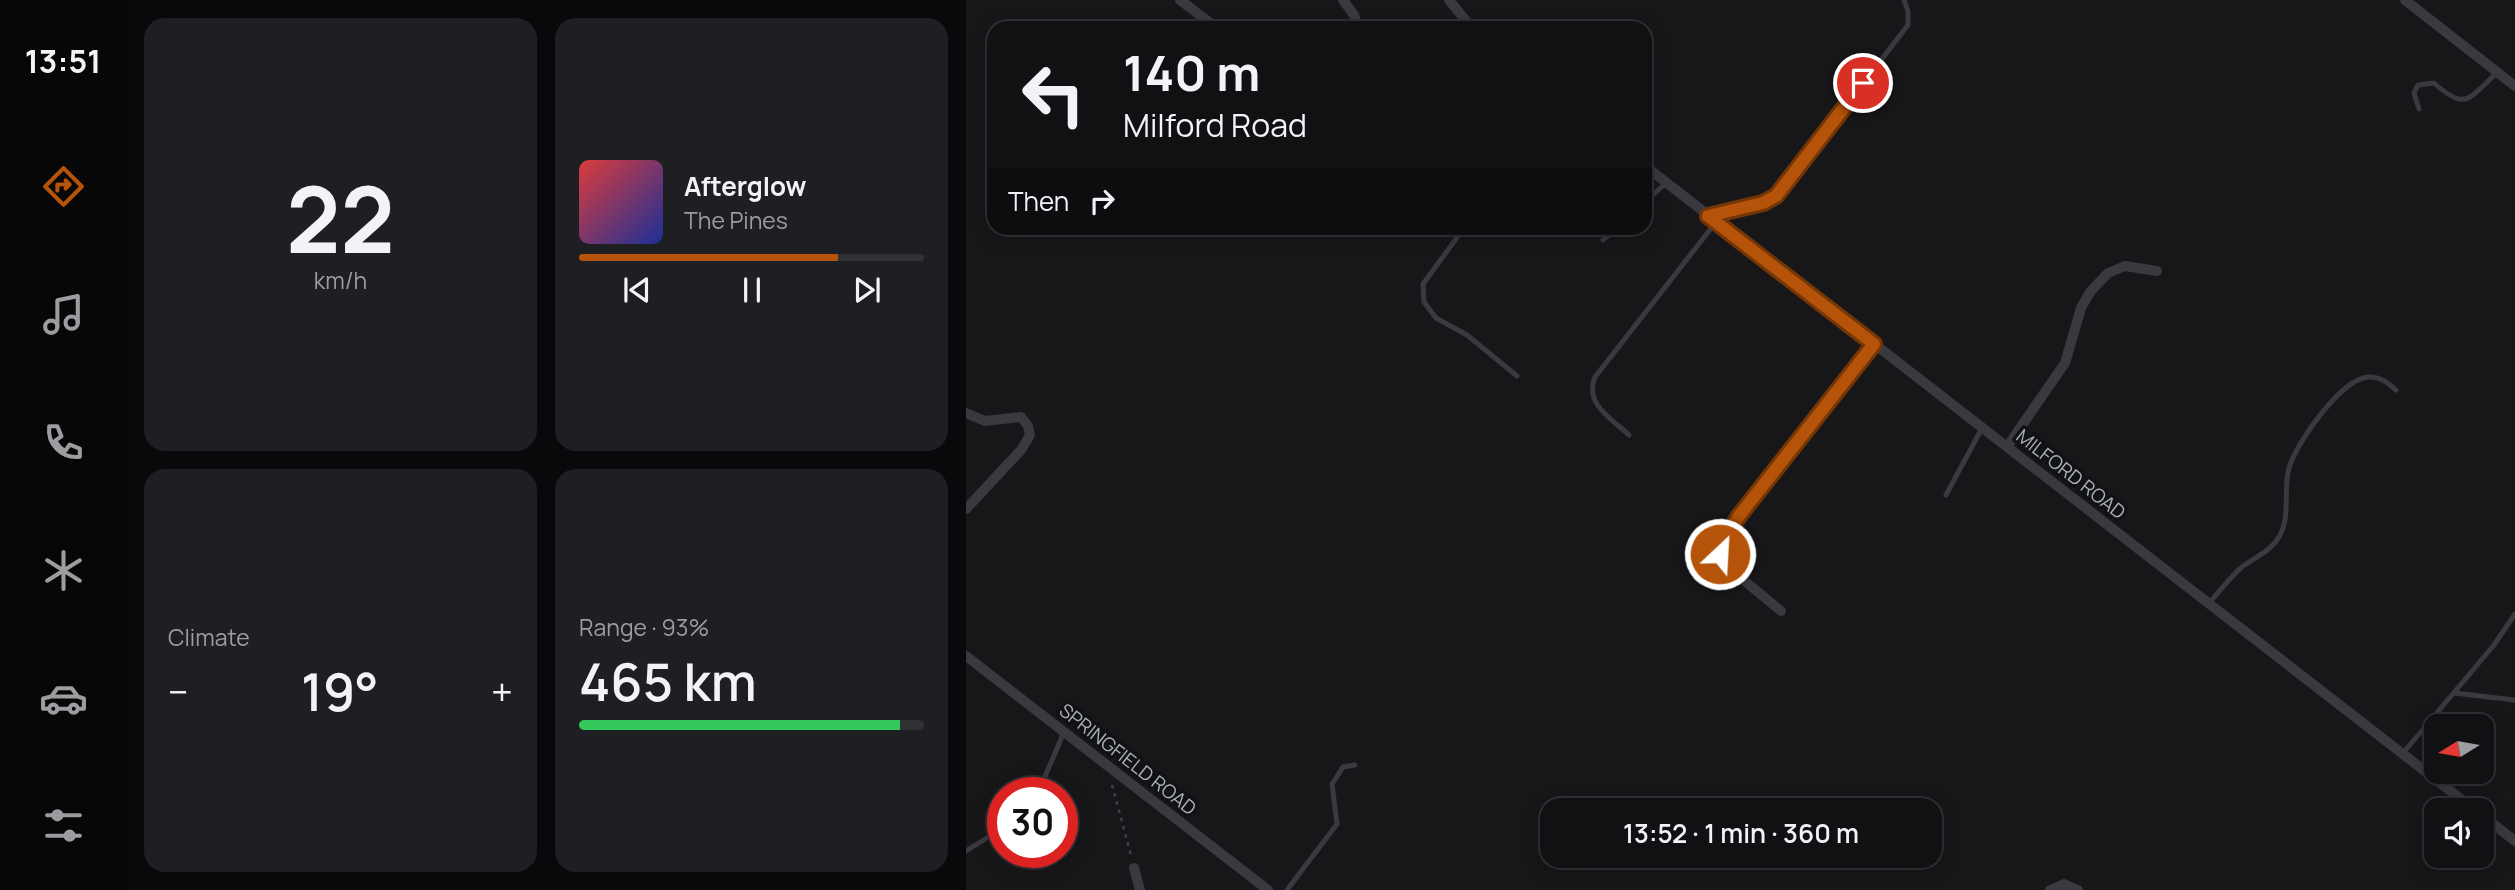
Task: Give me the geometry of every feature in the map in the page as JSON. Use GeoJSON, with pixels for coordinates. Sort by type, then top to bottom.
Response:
{"type":"FeatureCollection","features":[{"type":"Feature","properties":{"kind":"street"},"geometry":{"type":"LineString","coordinates":[[1181,0],[1208,21]]}},
{"type":"Feature","properties":{"kind":"street"},"geometry":{"type":"LineString","coordinates":[[1343,0],[1356,21]]}},
{"type":"Feature","properties":{"kind":"street"},"geometry":{"type":"LineString","coordinates":[[1449,0],[1466,21]]}},
{"type":"Feature","properties":{"kind":"street"},"geometry":{"type":"LineString","coordinates":[[2405,0],[2515,86]]}},
{"type":"Feature","properties":{"kind":"street","name":"MILFORD ROAD"},"geometry":{"type":"LineString","coordinates":[[1652,172],[2461,798]]}},
{"type":"Feature","properties":{"kind":"street"},"geometry":{"type":"LineString","coordinates":[[2007,447],[2066,363],[2081,308],[2090,292],[2108,273],[2125,266],[2157,271]]}},
{"type":"Feature","properties":{"kind":"street"},"geometry":{"type":"LineString","coordinates":[[1781,611],[1724,564],[1721,545],[1739,516],[1874,344]]}},
{"type":"Feature","properties":{"kind":"street"},"geometry":{"type":"LineString","coordinates":[[966,413],[985,421],[1018,416],[1025,421],[1030,435],[1021,450],[966,509]]}},
{"type":"Feature","properties":{"kind":"street","name":"SPRINGFIELD ROAD"},"geometry":{"type":"LineString","coordinates":[[966,656],[1268,890]]}},
{"type":"Feature","properties":{"kind":"street"},"geometry":{"type":"LineString","coordinates":[[2494,824],[2515,841]]}},
{"type":"Feature","properties":{"kind":"street"},"geometry":{"type":"LineString","coordinates":[[1134,868],[1140,890]]}},
{"type":"Feature","properties":{"kind":"street"},"geometry":{"type":"LineString","coordinates":[[2050,890],[2064,884],[2078,890]]}},
{"type":"Feature","properties":{"kind":"lane"},"geometry":{"type":"LineString","coordinates":[[1629,435],[1593,400],[1591,386],[1595,377],[1712,219],[1763,203],[1782,189],[1908,25],[1908,11],[1904,0]]}},
{"type":"Feature","properties":{"kind":"lane"},"geometry":{"type":"LineString","coordinates":[[2419,109],[2413,93],[2418,85],[2434,83],[2451,99],[2458,101],[2468,98],[2498,72]]}},
{"type":"Feature","properties":{"kind":"lane"},"geometry":{"type":"LineString","coordinates":[[1652,196],[1666,183]]}},
{"type":"Feature","properties":{"kind":"lane"},"geometry":{"type":"LineString","coordinates":[[1459,235],[1423,284],[1424,302],[1436,318],[1467,335],[1517,376]]}},
{"type":"Feature","properties":{"kind":"lane"},"geometry":{"type":"LineString","coordinates":[[1603,240],[1609,235]]}},
{"type":"Feature","properties":{"kind":"lane"},"geometry":{"type":"LineString","coordinates":[[2209,603],[2242,567],[2265,553],[2278,538],[2282,531],[2286,482],[2292,457],[2337,395],[2351,383],[2368,377],[2380,378],[2396,390]]}},
{"type":"Feature","properties":{"kind":"lane"},"geometry":{"type":"LineString","coordinates":[[1947,495],[1982,428]]}},
{"type":"Feature","properties":{"kind":"lane"},"geometry":{"type":"LineString","coordinates":[[2403,753],[2494,645],[2515,614]]}},
{"type":"Feature","properties":{"kind":"lane"},"geometry":{"type":"LineString","coordinates":[[2454,693],[2515,700]]}},
{"type":"Feature","properties":{"kind":"lane"},"geometry":{"type":"LineString","coordinates":[[1045,777],[1064,732]]}},
{"type":"Feature","properties":{"kind":"lane"},"geometry":{"type":"LineString","coordinates":[[1287,890],[1337,824],[1332,784],[1343,766],[1355,765]]}},
{"type":"Feature","properties":{"kind":"lane"},"geometry":{"type":"LineString","coordinates":[[966,851],[987,838]]}},
{"type":"Feature","properties":{"kind":"path"},"geometry":{"type":"LineString","coordinates":[[1107,765],[1134,868]]}},
{"type":"Feature","properties":{"kind":"route"},"geometry":{"type":"LineString","coordinates":[[1720,554],[1721,545],[1739,516],[1874,344],[1708,216],[1770,201],[1776,196],[1863,83]]}}]}
